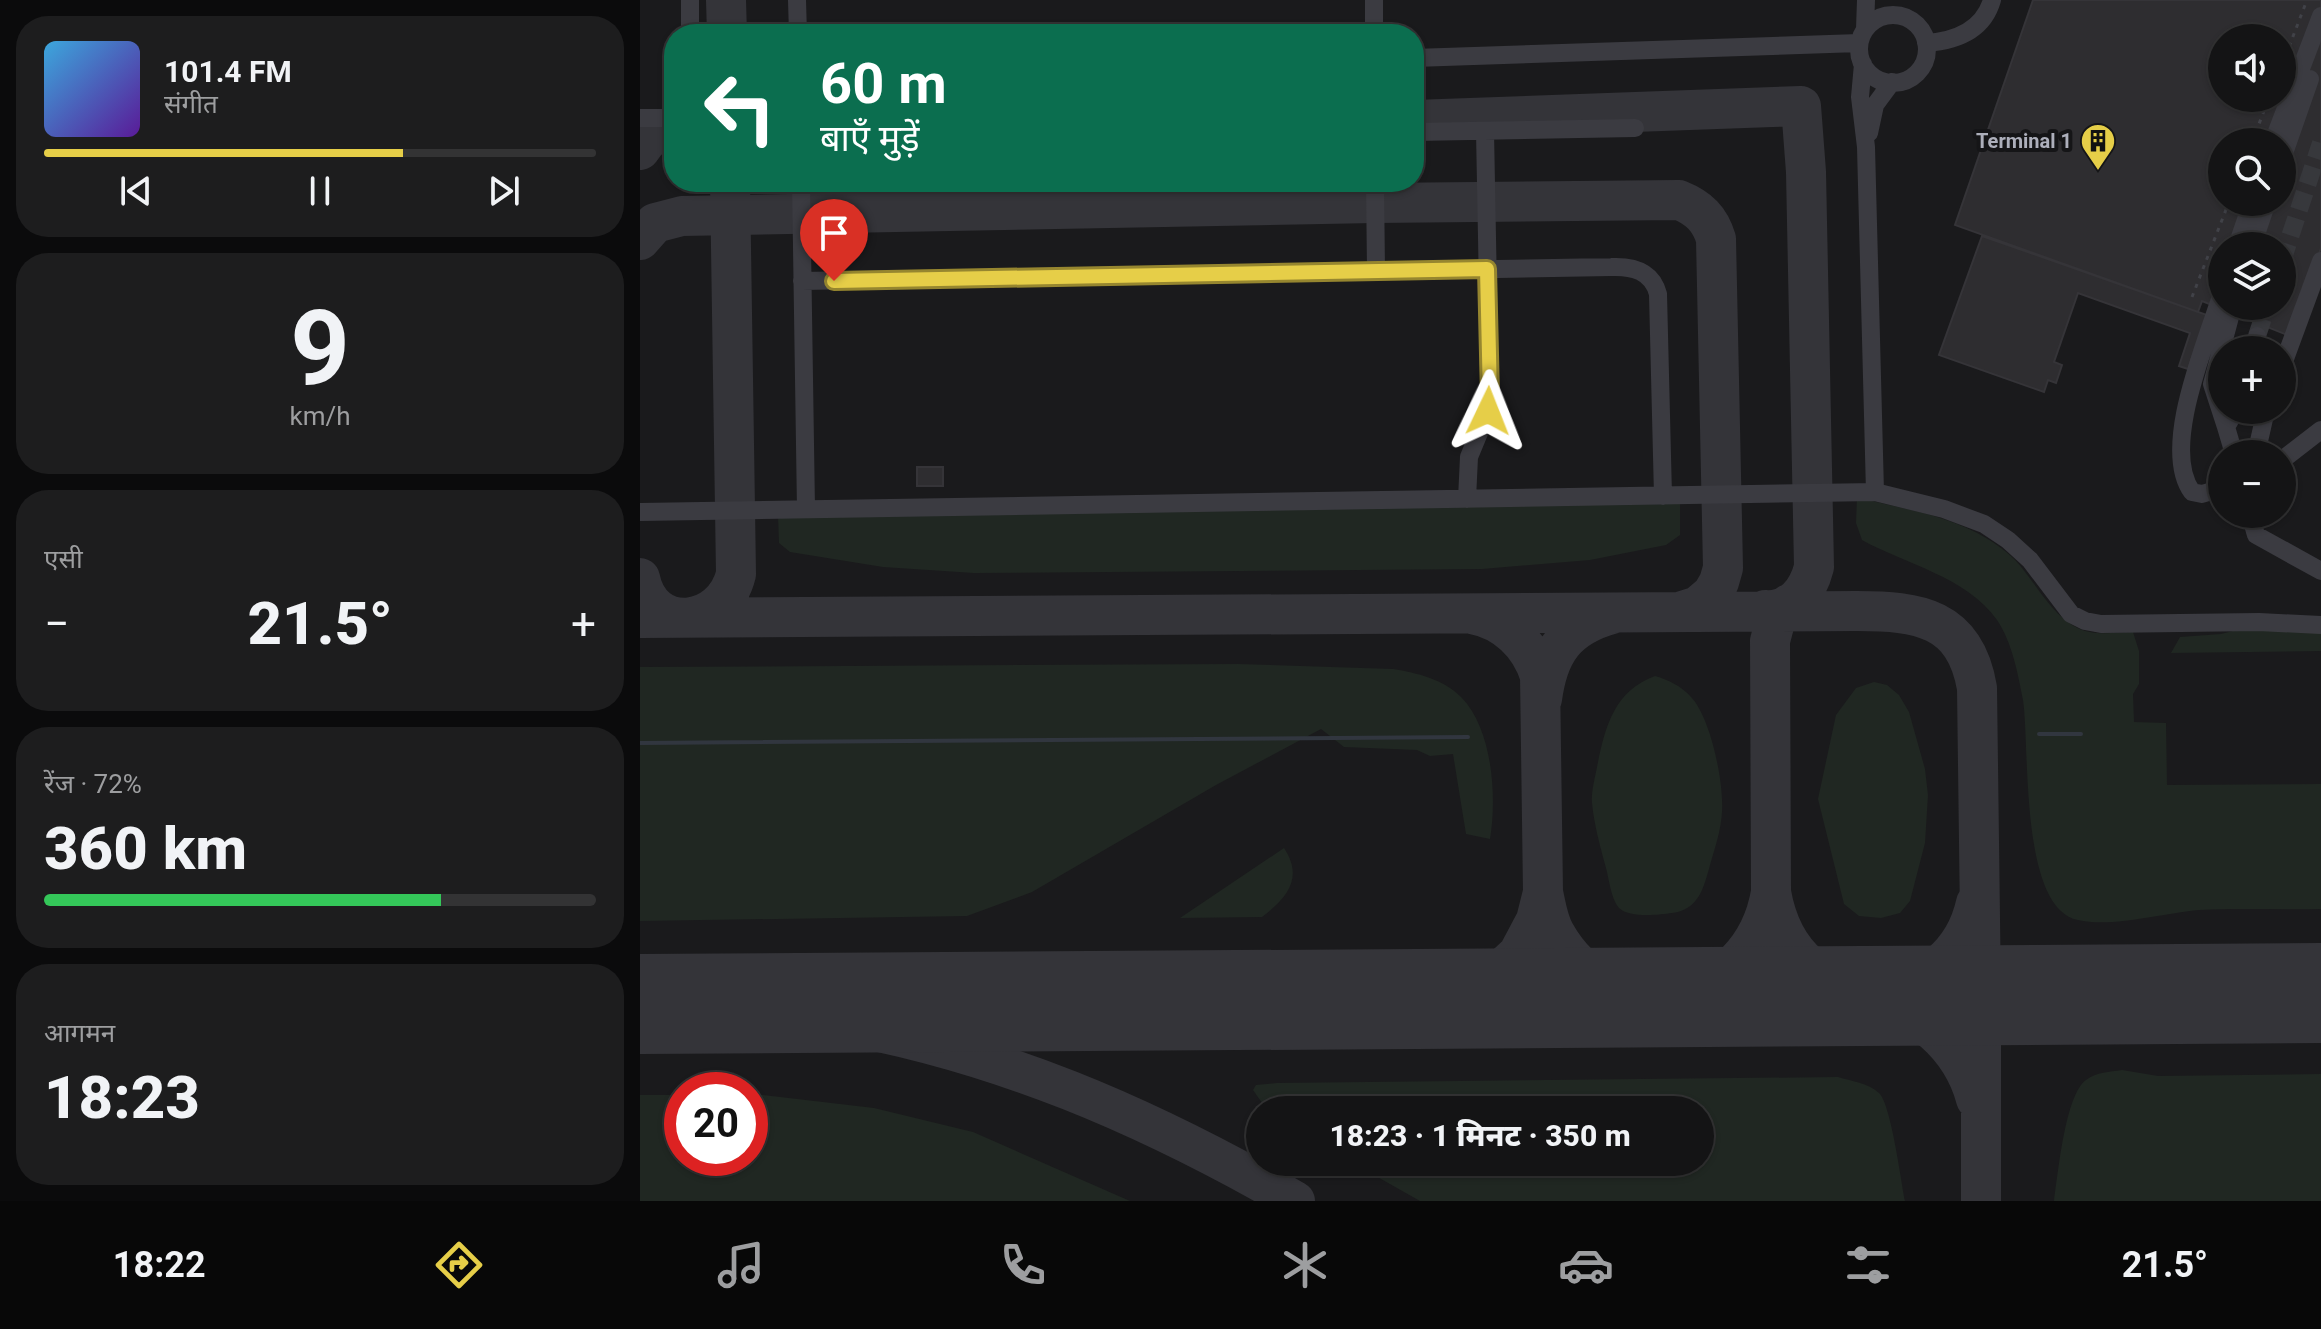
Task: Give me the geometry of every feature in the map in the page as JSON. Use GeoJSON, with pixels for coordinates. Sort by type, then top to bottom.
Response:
{"type":"FeatureCollection","features":[{"type":"Feature","properties":{"kind":"street"},"geometry":{"type":"LineString","coordinates":[[690,0],[690,24]]}},
{"type":"Feature","properties":{"kind":"street"},"geometry":{"type":"LineString","coordinates":[[797,0],[798,24]]}},
{"type":"Feature","properties":{"kind":"street"},"geometry":{"type":"LineString","coordinates":[[1374,0],[1374,24]]}},
{"type":"Feature","properties":{"kind":"street"},"geometry":{"type":"LineString","coordinates":[[1866,0],[1860,97],[1866,147],[1875,492]]}},
{"type":"Feature","properties":{"kind":"street"},"geometry":{"type":"LineString","coordinates":[[1883,0],[1894,15]]}},
{"type":"Feature","properties":{"kind":"street"},"geometry":{"type":"LineString","coordinates":[[1926,43],[1949,42],[1969,31],[1986,15],[1992,0]]}},
{"type":"Feature","properties":{"kind":"street"},"geometry":{"type":"LineString","coordinates":[[1424,58],[1862,36],[1882,17],[1894,15],[1911,20],[1919,27],[1926,43],[1926,55],[1916,73],[1908,79],[1892,82],[1879,80],[1863,64]]}},
{"type":"Feature","properties":{"kind":"street"},"geometry":{"type":"LineString","coordinates":[[2278,128],[2321,16]]}},
{"type":"Feature","properties":{"kind":"street"},"geometry":{"type":"LineString","coordinates":[[2293,128],[2321,48]]}},
{"type":"Feature","properties":{"kind":"street"},"geometry":{"type":"LineString","coordinates":[[1866,147],[1875,105],[1892,82]]}},
{"type":"Feature","properties":{"kind":"street"},"geometry":{"type":"LineString","coordinates":[[640,118],[664,118]]}},
{"type":"Feature","properties":{"kind":"street"},"geometry":{"type":"LineString","coordinates":[[1424,132],[1635,128]]}},
{"type":"Feature","properties":{"kind":"street"},"geometry":{"type":"LineString","coordinates":[[1467,499],[1469,457],[1488,411],[1490,397],[1485,131]]}},
{"type":"Feature","properties":{"kind":"street"},"geometry":{"type":"LineString","coordinates":[[801,192],[806,509]]}},
{"type":"Feature","properties":{"kind":"street"},"geometry":{"type":"LineString","coordinates":[[1375,192],[1376,271]]}},
{"type":"Feature","properties":{"kind":"street"},"geometry":{"type":"LineString","coordinates":[[2293,336],[2321,261]]}},
{"type":"Feature","properties":{"kind":"street"},"geometry":{"type":"LineString","coordinates":[[802,281],[1627,266],[1644,273],[1652,281],[1659,306],[1663,496]]}},
{"type":"Feature","properties":{"kind":"street"},"geometry":{"type":"LineString","coordinates":[[2208,492],[2192,492],[2183,476],[2181,449],[2184,413],[2213,320]]}},
{"type":"Feature","properties":{"kind":"street"},"geometry":{"type":"LineString","coordinates":[[2229,320],[2212,384],[2230,440]]}},
{"type":"Feature","properties":{"kind":"street"},"geometry":{"type":"LineString","coordinates":[[2296,449],[2321,430]]}},
{"type":"Feature","properties":{"kind":"street"},"geometry":{"type":"LineString","coordinates":[[640,512],[1875,492],[1944,509],[1992,529],[2030,560],[2071,614],[2085,621],[2101,624],[2259,622],[2321,625]]}},
{"type":"Feature","properties":{"kind":"street"},"geometry":{"type":"LineString","coordinates":[[2254,528],[2256,535],[2321,571]]}},
{"type":"Feature","properties":{"kind":"path"},"geometry":{"type":"LineString","coordinates":[[2296,29],[2307,0]]}},
{"type":"Feature","properties":{"kind":"path"},"geometry":{"type":"LineString","coordinates":[[2192,297],[2224,216]]}},
{"type":"Feature","properties":{"kind":"shaded area"},"geometry":{"type":"Polygon","coordinates":[[[1857,497],[1955,523],[1986,538],[2015,560],[2057,613],[2078,628],[2101,633],[2133,632],[2139,651],[2139,684],[2133,694],[2134,722],[2166,723],[2167,785],[2321,784],[2321,909],[2199,910],[2091,922],[2078,920],[2059,909],[2046,887],[2037,858],[2031,823],[2023,700],[2007,638],[1997,620],[1969,593],[1862,540],[1856,523],[1857,497]]]}},
{"type":"Feature","properties":{"kind":"shaded area"},"geometry":{"type":"Polygon","coordinates":[[[1680,500],[1680,535],[1666,545],[1590,560],[1482,569],[974,573],[883,567],[790,552],[779,543],[778,515],[1680,500]]]}},
{"type":"Feature","properties":{"kind":"shaded area"},"geometry":{"type":"Polygon","coordinates":[[[2237,630],[2321,632],[2321,651],[2171,653],[2180,637],[2237,630]]]}},
{"type":"Feature","properties":{"kind":"shaded area"},"geometry":{"type":"Polygon","coordinates":[[[1238,664],[1393,669],[1429,678],[1454,691],[1472,711],[1486,745],[1493,804],[1490,839],[1466,834],[1453,754],[1430,756],[1417,750],[1344,747],[1321,729],[1216,785],[1032,892],[967,916],[640,921],[640,667],[1238,664]]]}},
{"type":"Feature","properties":{"kind":"shaded area"},"geometry":{"type":"Polygon","coordinates":[[[1655,676],[1687,693],[1705,720],[1718,768],[1722,812],[1718,839],[1699,896],[1681,911],[1644,915],[1624,911],[1614,900],[1592,798],[1604,738],[1614,712],[1630,691],[1655,676]]]}},
{"type":"Feature","properties":{"kind":"shaded area"},"geometry":{"type":"Polygon","coordinates":[[[1874,682],[1887,685],[1899,695],[1909,712],[1925,769],[1928,795],[1925,843],[1910,901],[1900,913],[1881,918],[1859,916],[1844,904],[1818,799],[1836,715],[1856,688],[1874,682]]]}},
{"type":"Feature","properties":{"kind":"shaded area"},"geometry":{"type":"Polygon","coordinates":[[[1284,848],[1293,869],[1290,887],[1262,917],[1180,918],[1284,848]]]}},
{"type":"Feature","properties":{"kind":"shaded area"},"geometry":{"type":"Polygon","coordinates":[[[2122,1070],[2158,1076],[2321,1074],[2321,1201],[2054,1201],[2064,1136],[2079,1088],[2094,1075],[2122,1070]]]}},
{"type":"Feature","properties":{"kind":"shaded area"},"geometry":{"type":"Polygon","coordinates":[[[1838,1077],[1870,1087],[1883,1100],[1905,1201],[1420,1201],[1376,1176],[1714,1176],[1714,1096],[1257,1096],[1253,1090],[1256,1085],[1838,1077]]]}},
{"type":"Feature","properties":{"kind":"shaded area"},"geometry":{"type":"Polygon","coordinates":[[[640,1095],[664,1095],[664,1176],[768,1176],[768,1096],[874,1108],[973,1132],[1130,1201],[640,1201],[640,1095]]]}},
{"type":"Feature","properties":{"kind":"building","name":"Terminal 1"},"geometry":{"type":"Polygon","coordinates":[[[2033,0],[2321,0],[2321,248],[2296,319],[2296,232],[2208,232],[2208,303],[2202,301],[2198,312],[1955,225],[2033,0]]]}},
{"type":"Feature","properties":{"kind":"building"},"geometry":{"type":"Polygon","coordinates":[[[1982,236],[2207,315],[2188,369],[2179,366],[2190,333],[2078,293],[2054,362],[2062,365],[2056,383],[2048,380],[2044,392],[1939,355],[1982,236]]]}},
{"type":"Feature","properties":{"kind":"building","name":"Terminal 1"},"geometry":{"type":"Polygon","coordinates":[[[2250,320],[2296,320],[2290,336],[2250,320]]]}},
{"type":"Feature","properties":{"kind":"building"},"geometry":{"type":"Polygon","coordinates":[[[917,467],[943,467],[943,486],[917,486],[917,467]]]}},
{"type":"Feature","properties":{"kind":"waterway"},"geometry":{"type":"LineString","coordinates":[[2039,734],[2081,734]]}},
{"type":"Feature","properties":{"kind":"waterway"},"geometry":{"type":"LineString","coordinates":[[640,743],[1468,737]]}},
{"type":"Feature","properties":{"kind":"taxiway"},"geometry":{"type":"LineString","coordinates":[[726,0],[727,24]]}},
{"type":"Feature","properties":{"kind":"taxiway"},"geometry":{"type":"LineString","coordinates":[[1424,120],[1801,106],[1806,172],[1814,567],[1808,584],[1791,604],[1765,610]]}},
{"type":"Feature","properties":{"kind":"taxiway"},"geometry":{"type":"LineString","coordinates":[[640,150],[648,139],[664,131]]}},
{"type":"Feature","properties":{"kind":"taxiway"},"geometry":{"type":"LineString","coordinates":[[640,578],[647,596],[658,609],[672,616],[687,618],[703,614],[717,605],[729,592],[736,574],[730,192]]}},
{"type":"Feature","properties":{"kind":"taxiway"},"geometry":{"type":"LineString","coordinates":[[640,240],[655,223],[682,216],[1679,200],[1703,215],[1716,239],[1723,568],[1712,594],[1698,606],[1682,611]]}},
{"type":"Feature","properties":{"kind":"taxiway"},"geometry":{"type":"LineString","coordinates":[[1543,892],[1555,933],[1580,965],[1610,986],[1643,995],[1677,994],[1709,982],[1737,961],[1759,931],[1771,892],[1770,641],[1775,622],[1789,604]]}},
{"type":"Feature","properties":{"kind":"taxiway"},"geometry":{"type":"LineString","coordinates":[[640,618],[1879,611],[1919,617],[1935,623],[1950,632],[1962,646],[1971,664],[1977,688],[1981,1201]]}},
{"type":"Feature","properties":{"kind":"taxiway"},"geometry":{"type":"LineString","coordinates":[[1425,999],[1473,989],[1490,980],[1518,954],[1536,920],[1543,892],[1540,676],[1530,654],[1515,635],[1495,622],[1472,614]]}},
{"type":"Feature","properties":{"kind":"taxiway"},"geometry":{"type":"LineString","coordinates":[[1542,699],[1549,668],[1562,644],[1582,626],[1612,614]]}},
{"type":"Feature","properties":{"kind":"taxiway"},"geometry":{"type":"LineString","coordinates":[[1771,892],[1784,933],[1802,959],[1823,975],[1902,1010],[1934,1032],[1960,1061],[1976,1099]]}},
{"type":"Feature","properties":{"kind":"taxiway"},"geometry":{"type":"LineString","coordinates":[[1873,996],[1909,983],[1939,965],[1962,939],[1976,903]]}},
{"type":"Feature","properties":{"kind":"taxiway"},"geometry":{"type":"LineString","coordinates":[[654,1004],[829,1022],[892,1035],[1012,1069],[1127,1114],[1295,1201]]}},
{"type":"Feature","properties":{"kind":"runway"},"geometry":{"type":"LineString","coordinates":[[640,1004],[2321,993]]}},
{"type":"Feature","properties":{"kind":"tunnel"},"geometry":{"type":"LineString","coordinates":[[2292,232],[2321,143]]}},
{"type":"Feature","properties":{"kind":"tunnel"},"geometry":{"type":"LineString","coordinates":[[2257,336],[2262,320]]}},
{"type":"Feature","properties":{"kind":"place","name":"Terminal 1"},"geometry":{"type":"Point","coordinates":[2098,172]}},
{"type":"Feature","properties":{"kind":"route"},"geometry":{"type":"LineString","coordinates":[[834,281],[1487,269],[1488,411]]}}]}
